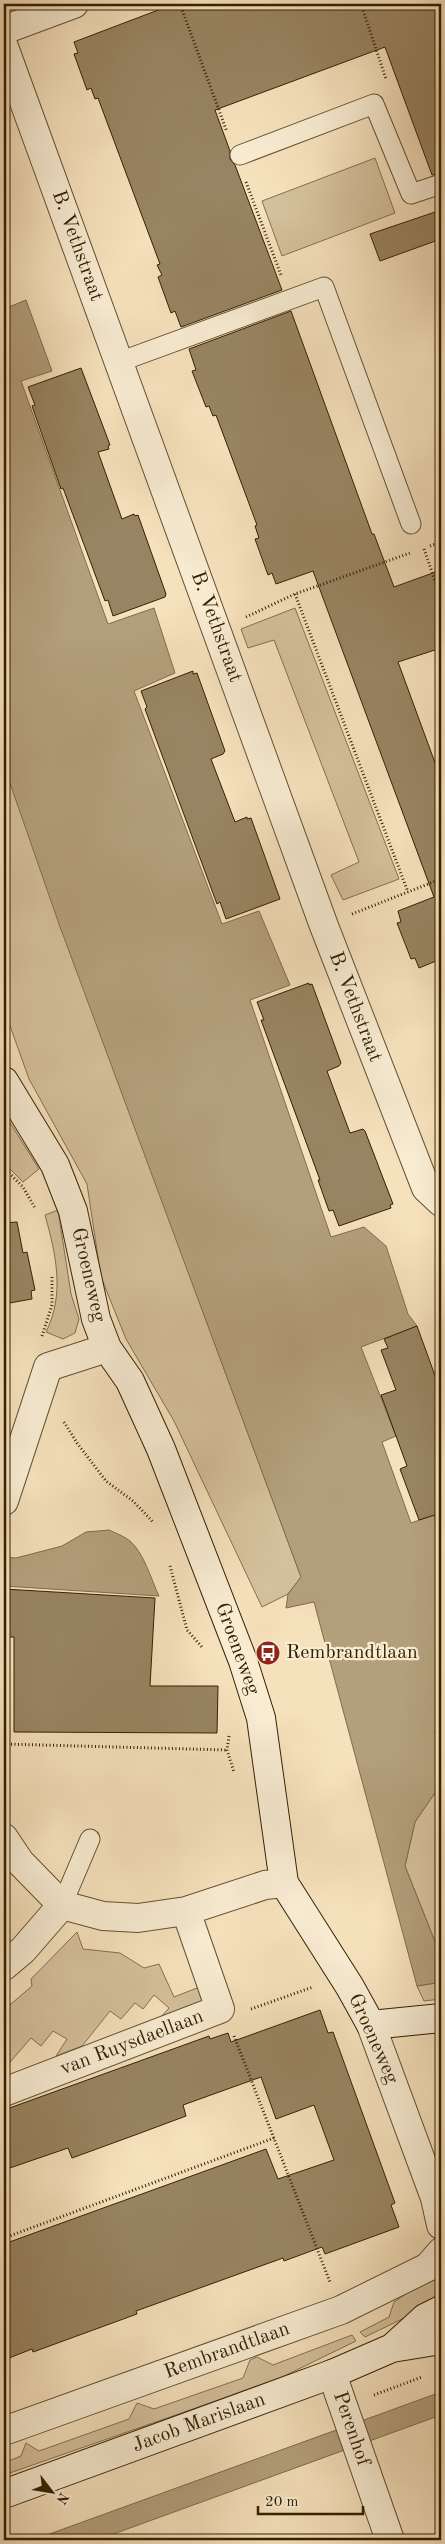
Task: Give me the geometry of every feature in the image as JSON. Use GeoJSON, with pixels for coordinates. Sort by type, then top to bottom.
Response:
{"type":"FeatureCollection","features":[{"type":"Feature","properties":{"kind":"street"},"geometry":{"type":"LineString","coordinates":[[4,30],[74,4]]}},
{"type":"Feature","properties":{"kind":"street","name":"B. Vethstraat"},"geometry":{"type":"LineString","coordinates":[[4,47],[324,926],[426,1188],[440,1201]]}},
{"type":"Feature","properties":{"kind":"street","name":"Groeneweg"},"geometry":{"type":"LineString","coordinates":[[4,1081],[55,1165],[73,1211],[96,1319],[107,1348],[130,1381],[161,1449],[243,1660],[262,1718],[284,1883],[371,2025],[435,2198],[441,2225]]}},
{"type":"Feature","properties":{"kind":"street"},"geometry":{"type":"LineString","coordinates":[[4,1501],[48,1367],[107,1348]]}},
{"type":"Feature","properties":{"kind":"street"},"geometry":{"type":"LineString","coordinates":[[4,1838],[20,1862],[62,1905],[103,1916],[138,1918],[186,1911],[265,1885],[284,1883]]}},
{"type":"Feature","properties":{"kind":"street"},"geometry":{"type":"LineString","coordinates":[[4,1966],[23,1950],[62,1905]]}},
{"type":"Feature","properties":{"kind":"street","name":"van Ruysdaellaan"},"geometry":{"type":"LineString","coordinates":[[4,2092],[220,2009],[186,1911]]}},
{"type":"Feature","properties":{"kind":"street"},"geometry":{"type":"LineString","coordinates":[[371,2025],[441,2018]]}},
{"type":"Feature","properties":{"kind":"street","name":"Rembrandtlaan"},"geometry":{"type":"LineString","coordinates":[[4,2432],[341,2310],[428,2267],[441,2252]]}},
{"type":"Feature","properties":{"kind":"street","name":"Jacob Marislaan"},"geometry":{"type":"LineString","coordinates":[[392,2348],[425,2318],[441,2310]]}},
{"type":"Feature","properties":{"kind":"street","name":"Jacob Marislaan"},"geometry":{"type":"LineString","coordinates":[[4,2494],[332,2374],[392,2348],[441,2340]]}},
{"type":"Feature","properties":{"kind":"street","name":"Perenhof"},"geometry":{"type":"LineString","coordinates":[[332,2374],[390,2540]]}},
{"type":"Feature","properties":{"kind":"lane"},"geometry":{"type":"LineString","coordinates":[[240,155],[374,104],[411,194],[441,184]]}},
{"type":"Feature","properties":{"kind":"lane"},"geometry":{"type":"LineString","coordinates":[[119,362],[324,287],[411,524]]}},
{"type":"Feature","properties":{"kind":"lane"},"geometry":{"type":"LineString","coordinates":[[62,1905],[90,1840]]}},
{"type":"Feature","properties":{"kind":"path"},"geometry":{"type":"LineString","coordinates":[[361,4],[388,85],[374,104]]}},
{"type":"Feature","properties":{"kind":"path"},"geometry":{"type":"LineString","coordinates":[[217,630],[295,594],[441,542]]}},
{"type":"Feature","properties":{"kind":"path"},"geometry":{"type":"LineString","coordinates":[[423,548],[441,598]]}},
{"type":"Feature","properties":{"kind":"path"},"geometry":{"type":"LineString","coordinates":[[295,594],[408,892]]}},
{"type":"Feature","properties":{"kind":"path"},"geometry":{"type":"LineString","coordinates":[[324,926],[441,879]]}},
{"type":"Feature","properties":{"kind":"path"},"geometry":{"type":"LineString","coordinates":[[4,1168],[23,1187],[36,1209]]}},
{"type":"Feature","properties":{"kind":"path","name":"Groeneweg"},"geometry":{"type":"LineString","coordinates":[[48,1367],[40,1341],[52,1305],[52,1270]]}},
{"type":"Feature","properties":{"kind":"path"},"geometry":{"type":"LineString","coordinates":[[62,1419],[77,1443],[106,1481],[133,1501],[156,1525]]}},
{"type":"Feature","properties":{"kind":"path","name":"Groeneweg"},"geometry":{"type":"LineString","coordinates":[[167,1558],[187,1630],[203,1649]]}},
{"type":"Feature","properties":{"kind":"path"},"geometry":{"type":"LineString","coordinates":[[230,1733],[227,1750],[235,1776]]}},
{"type":"Feature","properties":{"kind":"path"},"geometry":{"type":"LineString","coordinates":[[4,1744],[227,1750]]}},
{"type":"Feature","properties":{"kind":"path"},"geometry":{"type":"LineString","coordinates":[[244,2011],[325,1983],[338,1970]]}},
{"type":"Feature","properties":{"kind":"path"},"geometry":{"type":"LineString","coordinates":[[230,2027],[341,2310]]}},
{"type":"Feature","properties":{"kind":"path"},"geometry":{"type":"LineString","coordinates":[[4,2238],[274,2138]]}},
{"type":"Feature","properties":{"kind":"shaded area"},"geometry":{"type":"Polygon","coordinates":[[[375,158],[395,213],[282,256],[262,201],[375,158]]]}},
{"type":"Feature","properties":{"kind":"shaded area"},"geometry":{"type":"Polygon","coordinates":[[[26,300],[52,371],[21,381],[108,624],[154,608],[175,673],[134,691],[222,924],[259,911],[290,985],[250,1000],[331,1237],[364,1227],[386,1246],[408,1314],[417,1326],[361,1347],[396,1436],[382,1442],[411,1523],[434,1515],[436,1520],[441,1518],[441,1727],[434,1732],[441,1739],[441,1784],[415,1822],[405,1866],[441,1957],[441,1979],[436,1983],[417,1986],[314,1602],[286,1608],[288,1594],[301,1577],[59,924],[4,766],[4,309],[26,300]]]}},
{"type":"Feature","properties":{"kind":"shaded area"},"geometry":{"type":"Polygon","coordinates":[[[295,608],[399,879],[343,900],[331,875],[359,862],[274,640],[248,648],[241,629],[295,608]]]}},
{"type":"Feature","properties":{"kind":"shaded area"},"geometry":{"type":"Polygon","coordinates":[[[4,760],[180,1249],[301,1577],[288,1594],[262,1607],[174,1421],[126,1339],[101,1277],[87,1184],[29,1079],[4,1009],[4,760]]]}},
{"type":"Feature","properties":{"kind":"shaded area"},"geometry":{"type":"Polygon","coordinates":[[[4,1113],[39,1169],[23,1182],[4,1163],[4,1113]]]}},
{"type":"Feature","properties":{"kind":"shaded area"},"geometry":{"type":"Polygon","coordinates":[[[58,1210],[71,1294],[79,1319],[75,1333],[63,1339],[46,1332],[52,1318],[55,1303],[57,1274],[45,1215],[58,1210]]]}},
{"type":"Feature","properties":{"kind":"shaded area"},"geometry":{"type":"Polygon","coordinates":[[[109,1530],[130,1541],[135,1546],[143,1559],[159,1596],[4,1586],[4,1557],[16,1558],[62,1546],[86,1532],[109,1530]]]}},
{"type":"Feature","properties":{"kind":"shaded area"},"geometry":{"type":"Polygon","coordinates":[[[441,1784],[441,1957],[405,1866],[415,1822],[441,1784]]]}},
{"type":"Feature","properties":{"kind":"shaded area"},"geometry":{"type":"Polygon","coordinates":[[[77,1932],[83,1949],[120,1953],[144,1968],[159,1964],[174,1997],[202,1986],[203,2000],[197,2007],[159,2019],[169,2008],[154,1995],[143,2009],[135,2003],[121,2019],[110,2011],[82,2046],[56,2056],[67,2039],[53,2031],[41,2046],[31,2038],[4,2069],[4,2010],[32,1986],[31,1979],[77,1932]]]}},
{"type":"Feature","properties":{"kind":"shaded area"},"geometry":{"type":"Polygon","coordinates":[[[441,1979],[441,1999],[424,2001],[417,1986],[436,1983],[441,1979]]]}},
{"type":"Feature","properties":{"kind":"shaded area"},"geometry":{"type":"Polygon","coordinates":[[[441,2270],[441,2300],[365,2337],[360,2332],[389,2317],[394,2302],[441,2270]]]}},
{"type":"Feature","properties":{"kind":"shaded area"},"geometry":{"type":"Polygon","coordinates":[[[352,2335],[356,2341],[276,2380],[4,2475],[4,2463],[21,2456],[26,2443],[39,2451],[129,2419],[137,2403],[154,2409],[243,2378],[250,2360],[257,2357],[273,2365],[352,2335]]]}},
{"type":"Feature","properties":{"kind":"shaded area"},"geometry":{"type":"Polygon","coordinates":[[[441,2392],[441,2415],[97,2540],[33,2540],[441,2392]]]}},
{"type":"Feature","properties":{"kind":"building"},"geometry":{"type":"Polygon","coordinates":[[[174,4],[441,4],[441,173],[432,175],[385,47],[215,110],[230,151],[230,159],[235,165],[282,290],[181,327],[175,311],[171,313],[158,277],[162,275],[157,265],[160,264],[98,98],[95,99],[91,88],[87,90],[74,54],[78,53],[74,42],[174,4]]]}},
{"type":"Feature","properties":{"kind":"building"},"geometry":{"type":"Polygon","coordinates":[[[441,210],[441,239],[380,261],[370,234],[441,210]]]}},
{"type":"Feature","properties":{"kind":"building"},"geometry":{"type":"Polygon","coordinates":[[[291,311],[372,534],[374,534],[394,587],[441,570],[441,648],[398,662],[441,779],[441,959],[419,968],[415,958],[411,959],[397,923],[401,922],[398,911],[434,897],[313,571],[276,584],[272,573],[268,575],[255,539],[259,538],[255,526],[257,525],[216,415],[213,416],[209,406],[206,407],[192,371],[196,370],[189,349],[291,311]]]}},
{"type":"Feature","properties":{"kind":"building"},"geometry":{"type":"Polygon","coordinates":[[[81,368],[110,445],[108,446],[109,449],[98,452],[122,519],[134,514],[135,516],[138,515],[166,594],[165,597],[113,616],[108,600],[105,601],[63,488],[61,489],[32,406],[35,405],[28,387],[81,368]]]}},
{"type":"Feature","properties":{"kind":"building"},"geometry":{"type":"Polygon","coordinates":[[[193,671],[193,674],[197,673],[225,751],[223,754],[211,759],[235,822],[247,817],[247,819],[251,818],[280,899],[226,919],[220,902],[217,904],[145,709],[147,707],[141,691],[193,671]]]}},
{"type":"Feature","properties":{"kind":"building"},"geometry":{"type":"Polygon","coordinates":[[[309,983],[309,985],[312,984],[341,1063],[339,1066],[327,1071],[350,1133],[363,1129],[365,1131],[393,1204],[390,1205],[391,1208],[339,1226],[333,1210],[329,1211],[318,1180],[320,1180],[261,1020],[264,1020],[257,1002],[309,983]]]}},
{"type":"Feature","properties":{"kind":"building"},"geometry":{"type":"Polygon","coordinates":[[[17,1222],[23,1253],[27,1252],[35,1290],[31,1291],[32,1299],[4,1304],[4,1223],[17,1222]]]}},
{"type":"Feature","properties":{"kind":"building"},"geometry":{"type":"Polygon","coordinates":[[[417,1326],[441,1392],[441,1513],[419,1520],[400,1469],[407,1466],[381,1395],[396,1390],[381,1350],[388,1348],[384,1339],[417,1326]]]}},
{"type":"Feature","properties":{"kind":"building"},"geometry":{"type":"Polygon","coordinates":[[[4,1589],[155,1598],[150,1686],[218,1686],[217,1733],[14,1732],[14,1637],[4,1637],[4,1589]]]}},
{"type":"Feature","properties":{"kind":"building"},"geometry":{"type":"Polygon","coordinates":[[[320,2010],[328,2033],[333,2032],[395,2203],[391,2205],[399,2227],[325,2254],[322,2247],[284,2261],[283,2258],[136,2311],[137,2314],[33,2352],[32,2349],[4,2360],[4,2244],[266,2149],[278,2179],[334,2160],[314,2105],[276,2119],[261,2077],[183,2105],[186,2116],[72,2158],[68,2148],[4,2170],[4,2110],[209,2036],[210,2039],[228,2033],[231,2042],[320,2010]]]}},
{"type":"Feature","properties":{"kind":"place","name":"Rembrandtlaan"},"geometry":{"type":"Point","coordinates":[268,1653]}}]}
